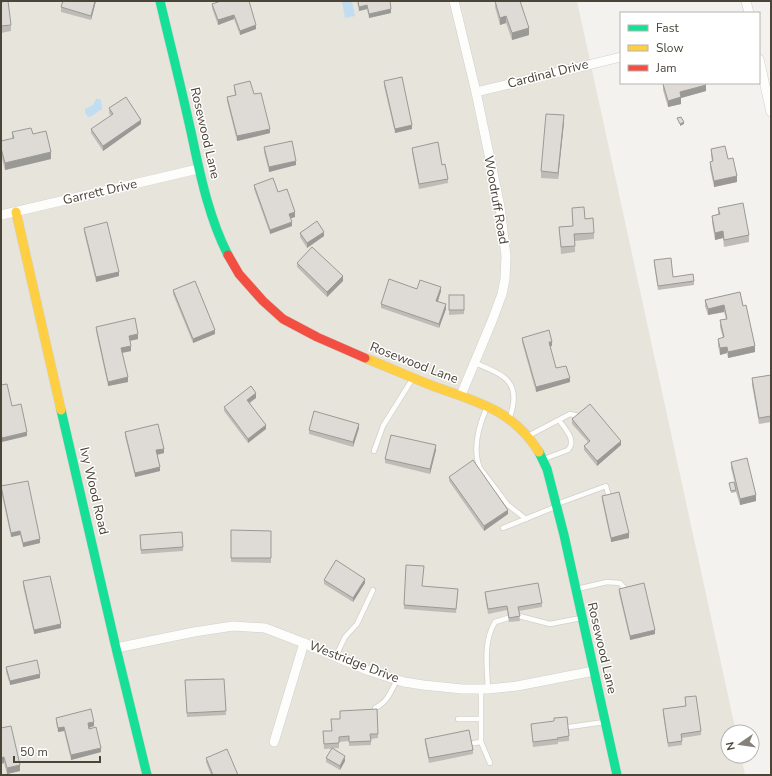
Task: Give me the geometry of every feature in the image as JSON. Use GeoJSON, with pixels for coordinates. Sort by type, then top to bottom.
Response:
{"type":"FeatureCollection","features":[{"type":"Feature","properties":{"kind":"street","name":"Rosewood Lane"},"geometry":{"type":"LineString","coordinates":[[160,1],[193,140],[198,169],[216,227],[239,274],[263,301],[283,319],[317,337],[413,378],[487,406],[510,419],[528,436],[542,459],[547,469],[556,505],[617,775]]}},
{"type":"Feature","properties":{"kind":"street","name":"Woodruff Road"},"geometry":{"type":"LineString","coordinates":[[454,1],[476,92],[500,207],[506,256],[505,278],[502,294],[461,395]]}},
{"type":"Feature","properties":{"kind":"street"},"geometry":{"type":"LineString","coordinates":[[746,1],[749,12]]}},
{"type":"Feature","properties":{"kind":"street","name":"Cardinal Drive"},"geometry":{"type":"LineString","coordinates":[[476,92],[620,57]]}},
{"type":"Feature","properties":{"kind":"street"},"geometry":{"type":"LineString","coordinates":[[760,63],[771,112]]}},
{"type":"Feature","properties":{"kind":"street","name":"Garrett Drive"},"geometry":{"type":"LineString","coordinates":[[1,215],[198,169]]}},
{"type":"Feature","properties":{"kind":"street","name":"Ivy Wood Road"},"geometry":{"type":"LineString","coordinates":[[16,212],[116,648],[148,775]]}},
{"type":"Feature","properties":{"kind":"street","name":"Westridge Drive"},"geometry":{"type":"LineString","coordinates":[[116,648],[194,632],[233,626],[265,628],[304,642],[367,670],[397,680],[442,688],[484,689],[517,686],[594,671]]}},
{"type":"Feature","properties":{"kind":"street"},"geometry":{"type":"LineString","coordinates":[[274,742],[304,642]]}},
{"type":"Feature","properties":{"kind":"lane"},"geometry":{"type":"LineString","coordinates":[[475,363],[497,372],[505,377],[510,384],[514,392],[514,405],[510,419]]}},
{"type":"Feature","properties":{"kind":"lane"},"geometry":{"type":"LineString","coordinates":[[374,451],[383,426],[413,378]]}},
{"type":"Feature","properties":{"kind":"lane"},"geometry":{"type":"LineString","coordinates":[[487,406],[480,424],[477,454],[480,468],[508,505],[526,519]]}},
{"type":"Feature","properties":{"kind":"lane"},"geometry":{"type":"LineString","coordinates":[[528,436],[570,414],[579,416]]}},
{"type":"Feature","properties":{"kind":"lane"},"geometry":{"type":"LineString","coordinates":[[542,459],[568,450],[571,447],[572,441],[569,434],[559,420]]}},
{"type":"Feature","properties":{"kind":"lane"},"geometry":{"type":"LineString","coordinates":[[503,528],[556,505],[606,486],[609,497]]}},
{"type":"Feature","properties":{"kind":"lane"},"geometry":{"type":"LineString","coordinates":[[576,590],[613,582],[620,583],[627,591]]}},
{"type":"Feature","properties":{"kind":"lane"},"geometry":{"type":"LineString","coordinates":[[336,656],[345,637],[357,624],[373,590]]}},
{"type":"Feature","properties":{"kind":"lane"},"geometry":{"type":"LineString","coordinates":[[519,616],[550,624],[582,618]]}},
{"type":"Feature","properties":{"kind":"lane"},"geometry":{"type":"LineString","coordinates":[[490,763],[481,742],[481,719],[487,644],[490,629],[495,622],[508,618]]}},
{"type":"Feature","properties":{"kind":"lane"},"geometry":{"type":"LineString","coordinates":[[375,708],[382,705],[397,680]]}},
{"type":"Feature","properties":{"kind":"lane"},"geometry":{"type":"LineString","coordinates":[[458,719],[481,719]]}},
{"type":"Feature","properties":{"kind":"lane"},"geometry":{"type":"LineString","coordinates":[[569,727],[605,722]]}},
{"type":"Feature","properties":{"kind":"lane"},"geometry":{"type":"LineString","coordinates":[[474,743],[481,742]]}},
{"type":"Feature","properties":{"kind":"shaded area"},"geometry":{"type":"Polygon","coordinates":[[[1,1],[577,1],[734,724],[720,724],[720,764],[743,764],[745,775],[1,775],[1,1]]]}},
{"type":"Feature","properties":{"kind":"water"},"geometry":{"type":"Polygon","coordinates":[[[342,1],[352,1],[355,16],[345,18],[342,1]]]}},
{"type":"Feature","properties":{"kind":"water"},"geometry":{"type":"Polygon","coordinates":[[[96,99],[101,100],[102,109],[88,117],[85,113],[85,109],[93,105],[96,99]]]}},
{"type":"Feature","properties":{"kind":"building"},"geometry":{"type":"Polygon","coordinates":[[[8,1],[11,25],[1,26],[1,2],[8,1]]]}},
{"type":"Feature","properties":{"kind":"building"},"geometry":{"type":"Polygon","coordinates":[[[63,1],[95,1],[91,16],[61,7],[63,1]]]}},
{"type":"Feature","properties":{"kind":"building"},"geometry":{"type":"Polygon","coordinates":[[[221,1],[249,1],[256,25],[240,31],[234,15],[218,20],[212,4],[221,1]]]}},
{"type":"Feature","properties":{"kind":"building"},"geometry":{"type":"Polygon","coordinates":[[[358,1],[390,1],[391,9],[369,14],[367,5],[359,7],[358,1]]]}},
{"type":"Feature","properties":{"kind":"building"},"geometry":{"type":"Polygon","coordinates":[[[495,1],[520,1],[529,28],[512,33],[506,16],[500,18],[495,1]]]}},
{"type":"Feature","properties":{"kind":"building"},"geometry":{"type":"Polygon","coordinates":[[[402,77],[412,125],[395,129],[384,81],[402,77]]]}},
{"type":"Feature","properties":{"kind":"building"},"geometry":{"type":"Polygon","coordinates":[[[250,81],[254,94],[261,93],[270,129],[237,136],[227,97],[236,95],[234,85],[250,81]]]}},
{"type":"Feature","properties":{"kind":"building"},"geometry":{"type":"Polygon","coordinates":[[[663,84],[706,85],[680,92],[681,97],[668,101],[663,84]]]}},
{"type":"Feature","properties":{"kind":"building"},"geometry":{"type":"Polygon","coordinates":[[[126,97],[141,120],[103,146],[91,129],[113,114],[109,108],[126,97]]]}},
{"type":"Feature","properties":{"kind":"building"},"geometry":{"type":"Polygon","coordinates":[[[546,114],[564,115],[558,173],[541,171],[546,114]]]}},
{"type":"Feature","properties":{"kind":"building"},"geometry":{"type":"Polygon","coordinates":[[[681,117],[684,122],[680,124],[677,118],[681,117]]]}},
{"type":"Feature","properties":{"kind":"building"},"geometry":{"type":"Polygon","coordinates":[[[31,128],[33,134],[46,131],[51,152],[5,163],[1,148],[1,141],[14,138],[12,132],[31,128]]]}},
{"type":"Feature","properties":{"kind":"building"},"geometry":{"type":"Polygon","coordinates":[[[292,141],[296,161],[269,167],[264,147],[292,141]]]}},
{"type":"Feature","properties":{"kind":"building"},"geometry":{"type":"Polygon","coordinates":[[[438,142],[442,165],[445,164],[448,179],[419,184],[412,148],[438,142]]]}},
{"type":"Feature","properties":{"kind":"building"},"geometry":{"type":"Polygon","coordinates":[[[725,146],[728,159],[733,158],[737,176],[714,181],[710,162],[713,161],[711,149],[725,146]]]}},
{"type":"Feature","properties":{"kind":"building"},"geometry":{"type":"Polygon","coordinates":[[[273,178],[278,192],[287,189],[295,212],[289,214],[292,222],[270,230],[254,185],[273,178]]]}},
{"type":"Feature","properties":{"kind":"building"},"geometry":{"type":"Polygon","coordinates":[[[743,203],[749,235],[724,240],[723,231],[715,233],[712,216],[720,214],[718,208],[743,203]]]}},
{"type":"Feature","properties":{"kind":"building"},"geometry":{"type":"Polygon","coordinates":[[[584,207],[585,219],[593,218],[594,233],[574,234],[575,246],[561,247],[559,227],[573,226],[572,208],[584,207]]]}},
{"type":"Feature","properties":{"kind":"building"},"geometry":{"type":"Polygon","coordinates":[[[317,221],[324,232],[307,243],[300,233],[317,221]]]}},
{"type":"Feature","properties":{"kind":"building"},"geometry":{"type":"Polygon","coordinates":[[[107,222],[119,272],[96,277],[84,228],[107,222]]]}},
{"type":"Feature","properties":{"kind":"building"},"geometry":{"type":"Polygon","coordinates":[[[312,247],[343,276],[327,292],[297,263],[312,247]]]}},
{"type":"Feature","properties":{"kind":"building"},"geometry":{"type":"Polygon","coordinates":[[[671,258],[673,277],[693,274],[694,281],[658,286],[654,260],[671,258]]]}},
{"type":"Feature","properties":{"kind":"building"},"geometry":{"type":"Polygon","coordinates":[[[389,279],[417,289],[420,280],[441,287],[436,301],[446,304],[439,324],[381,304],[389,279]]]}},
{"type":"Feature","properties":{"kind":"building"},"geometry":{"type":"Polygon","coordinates":[[[195,281],[215,330],[193,339],[173,290],[195,281]]]}},
{"type":"Feature","properties":{"kind":"building"},"geometry":{"type":"Polygon","coordinates":[[[740,292],[743,306],[746,305],[755,346],[728,352],[727,347],[720,348],[718,339],[724,337],[720,320],[727,319],[724,305],[708,309],[705,300],[740,292]]]}},
{"type":"Feature","properties":{"kind":"building"},"geometry":{"type":"Polygon","coordinates":[[[449,295],[464,295],[464,310],[449,310],[449,295]]]}},
{"type":"Feature","properties":{"kind":"building"},"geometry":{"type":"Polygon","coordinates":[[[135,318],[138,334],[129,336],[131,346],[121,348],[128,377],[108,382],[96,327],[135,318]]]}},
{"type":"Feature","properties":{"kind":"building"},"geometry":{"type":"Polygon","coordinates":[[[549,330],[552,342],[549,342],[556,368],[566,366],[570,378],[536,387],[522,338],[549,330]]]}},
{"type":"Feature","properties":{"kind":"building"},"geometry":{"type":"Polygon","coordinates":[[[771,375],[771,416],[759,418],[752,378],[771,375]]]}},
{"type":"Feature","properties":{"kind":"building"},"geometry":{"type":"Polygon","coordinates":[[[7,384],[12,406],[21,404],[27,432],[2,438],[1,385],[7,384]]]}},
{"type":"Feature","properties":{"kind":"building"},"geometry":{"type":"Polygon","coordinates":[[[251,386],[256,393],[247,400],[266,425],[248,439],[224,407],[251,386]]]}},
{"type":"Feature","properties":{"kind":"building"},"geometry":{"type":"Polygon","coordinates":[[[590,404],[621,441],[597,461],[584,446],[590,441],[572,419],[590,404]]]}},
{"type":"Feature","properties":{"kind":"building"},"geometry":{"type":"Polygon","coordinates":[[[314,411],[359,424],[353,442],[309,430],[314,411]]]}},
{"type":"Feature","properties":{"kind":"building"},"geometry":{"type":"Polygon","coordinates":[[[158,424],[164,449],[156,450],[160,467],[135,473],[125,432],[158,424]]]}},
{"type":"Feature","properties":{"kind":"building"},"geometry":{"type":"Polygon","coordinates":[[[391,435],[436,445],[430,469],[385,459],[391,435]]]}},
{"type":"Feature","properties":{"kind":"building"},"geometry":{"type":"Polygon","coordinates":[[[747,458],[756,495],[740,499],[731,462],[747,458]]]}},
{"type":"Feature","properties":{"kind":"building"},"geometry":{"type":"Polygon","coordinates":[[[473,460],[508,510],[484,526],[449,477],[473,460]]]}},
{"type":"Feature","properties":{"kind":"building"},"geometry":{"type":"Polygon","coordinates":[[[28,481],[40,539],[23,543],[20,531],[11,533],[1,486],[28,481]]]}},
{"type":"Feature","properties":{"kind":"building"},"geometry":{"type":"Polygon","coordinates":[[[734,482],[736,490],[731,491],[729,483],[734,482]]]}},
{"type":"Feature","properties":{"kind":"building"},"geometry":{"type":"Polygon","coordinates":[[[619,492],[629,533],[611,538],[602,496],[619,492]]]}},
{"type":"Feature","properties":{"kind":"building"},"geometry":{"type":"Polygon","coordinates":[[[231,530],[271,531],[271,558],[231,558],[231,530]]]}},
{"type":"Feature","properties":{"kind":"building"},"geometry":{"type":"Polygon","coordinates":[[[182,532],[183,547],[141,550],[140,535],[182,532]]]}},
{"type":"Feature","properties":{"kind":"building"},"geometry":{"type":"Polygon","coordinates":[[[336,560],[365,579],[353,598],[324,580],[336,560]]]}},
{"type":"Feature","properties":{"kind":"building"},"geometry":{"type":"Polygon","coordinates":[[[406,565],[424,566],[422,586],[458,589],[456,609],[404,605],[406,565]]]}},
{"type":"Feature","properties":{"kind":"building"},"geometry":{"type":"Polygon","coordinates":[[[50,576],[61,624],[34,630],[23,581],[50,576]]]}},
{"type":"Feature","properties":{"kind":"building"},"geometry":{"type":"Polygon","coordinates":[[[538,583],[542,603],[518,607],[520,616],[509,618],[507,606],[488,609],[485,592],[538,583]]]}},
{"type":"Feature","properties":{"kind":"building"},"geometry":{"type":"Polygon","coordinates":[[[644,583],[655,630],[630,636],[619,589],[644,583]]]}},
{"type":"Feature","properties":{"kind":"building"},"geometry":{"type":"Polygon","coordinates":[[[37,660],[40,674],[10,681],[6,667],[37,660]]]}},
{"type":"Feature","properties":{"kind":"building"},"geometry":{"type":"Polygon","coordinates":[[[224,679],[226,711],[187,713],[185,680],[224,679]]]}},
{"type":"Feature","properties":{"kind":"building"},"geometry":{"type":"Polygon","coordinates":[[[696,696],[701,731],[681,734],[682,741],[668,743],[663,709],[686,706],[685,697],[696,696]]]}},
{"type":"Feature","properties":{"kind":"building"},"geometry":{"type":"Polygon","coordinates":[[[91,709],[94,722],[88,723],[89,729],[96,727],[101,748],[71,755],[64,727],[58,728],[56,718],[91,709]]]}},
{"type":"Feature","properties":{"kind":"building"},"geometry":{"type":"Polygon","coordinates":[[[377,709],[378,734],[370,734],[371,741],[349,742],[349,736],[339,737],[339,743],[324,744],[323,731],[332,731],[331,719],[340,719],[340,711],[377,709]]]}},
{"type":"Feature","properties":{"kind":"building"},"geometry":{"type":"Polygon","coordinates":[[[567,717],[569,736],[533,742],[531,724],[554,721],[554,718],[567,717]]]}},
{"type":"Feature","properties":{"kind":"building"},"geometry":{"type":"Polygon","coordinates":[[[11,726],[20,765],[7,768],[4,757],[1,758],[1,728],[11,726]]]}},
{"type":"Feature","properties":{"kind":"building"},"geometry":{"type":"Polygon","coordinates":[[[469,730],[473,750],[429,758],[425,739],[469,730]]]}},
{"type":"Feature","properties":{"kind":"building"},"geometry":{"type":"Polygon","coordinates":[[[332,748],[345,756],[340,766],[326,758],[332,748]]]}},
{"type":"Feature","properties":{"kind":"building"},"geometry":{"type":"Polygon","coordinates":[[[227,749],[238,775],[213,775],[206,758],[227,749]]]}},
{"type":"Feature","properties":{"kind":"traffic: fast"},"geometry":{"type":"LineString","coordinates":[[160,1],[203,185],[211,214],[228,255]]}},
{"type":"Feature","properties":{"kind":"traffic: fast"},"geometry":{"type":"LineString","coordinates":[[61,410],[147,775]]}},
{"type":"Feature","properties":{"kind":"traffic: fast"},"geometry":{"type":"LineString","coordinates":[[539,452],[547,469],[564,535],[617,775]]}},
{"type":"Feature","properties":{"kind":"traffic: slow"},"geometry":{"type":"LineString","coordinates":[[16,212],[61,410]]}},
{"type":"Feature","properties":{"kind":"traffic: slow"},"geometry":{"type":"LineString","coordinates":[[365,358],[479,403],[505,416],[528,437],[539,452]]}},
{"type":"Feature","properties":{"kind":"traffic: jam"},"geometry":{"type":"LineString","coordinates":[[228,255],[239,274],[263,301],[283,319],[317,337],[365,358]]}}]}
